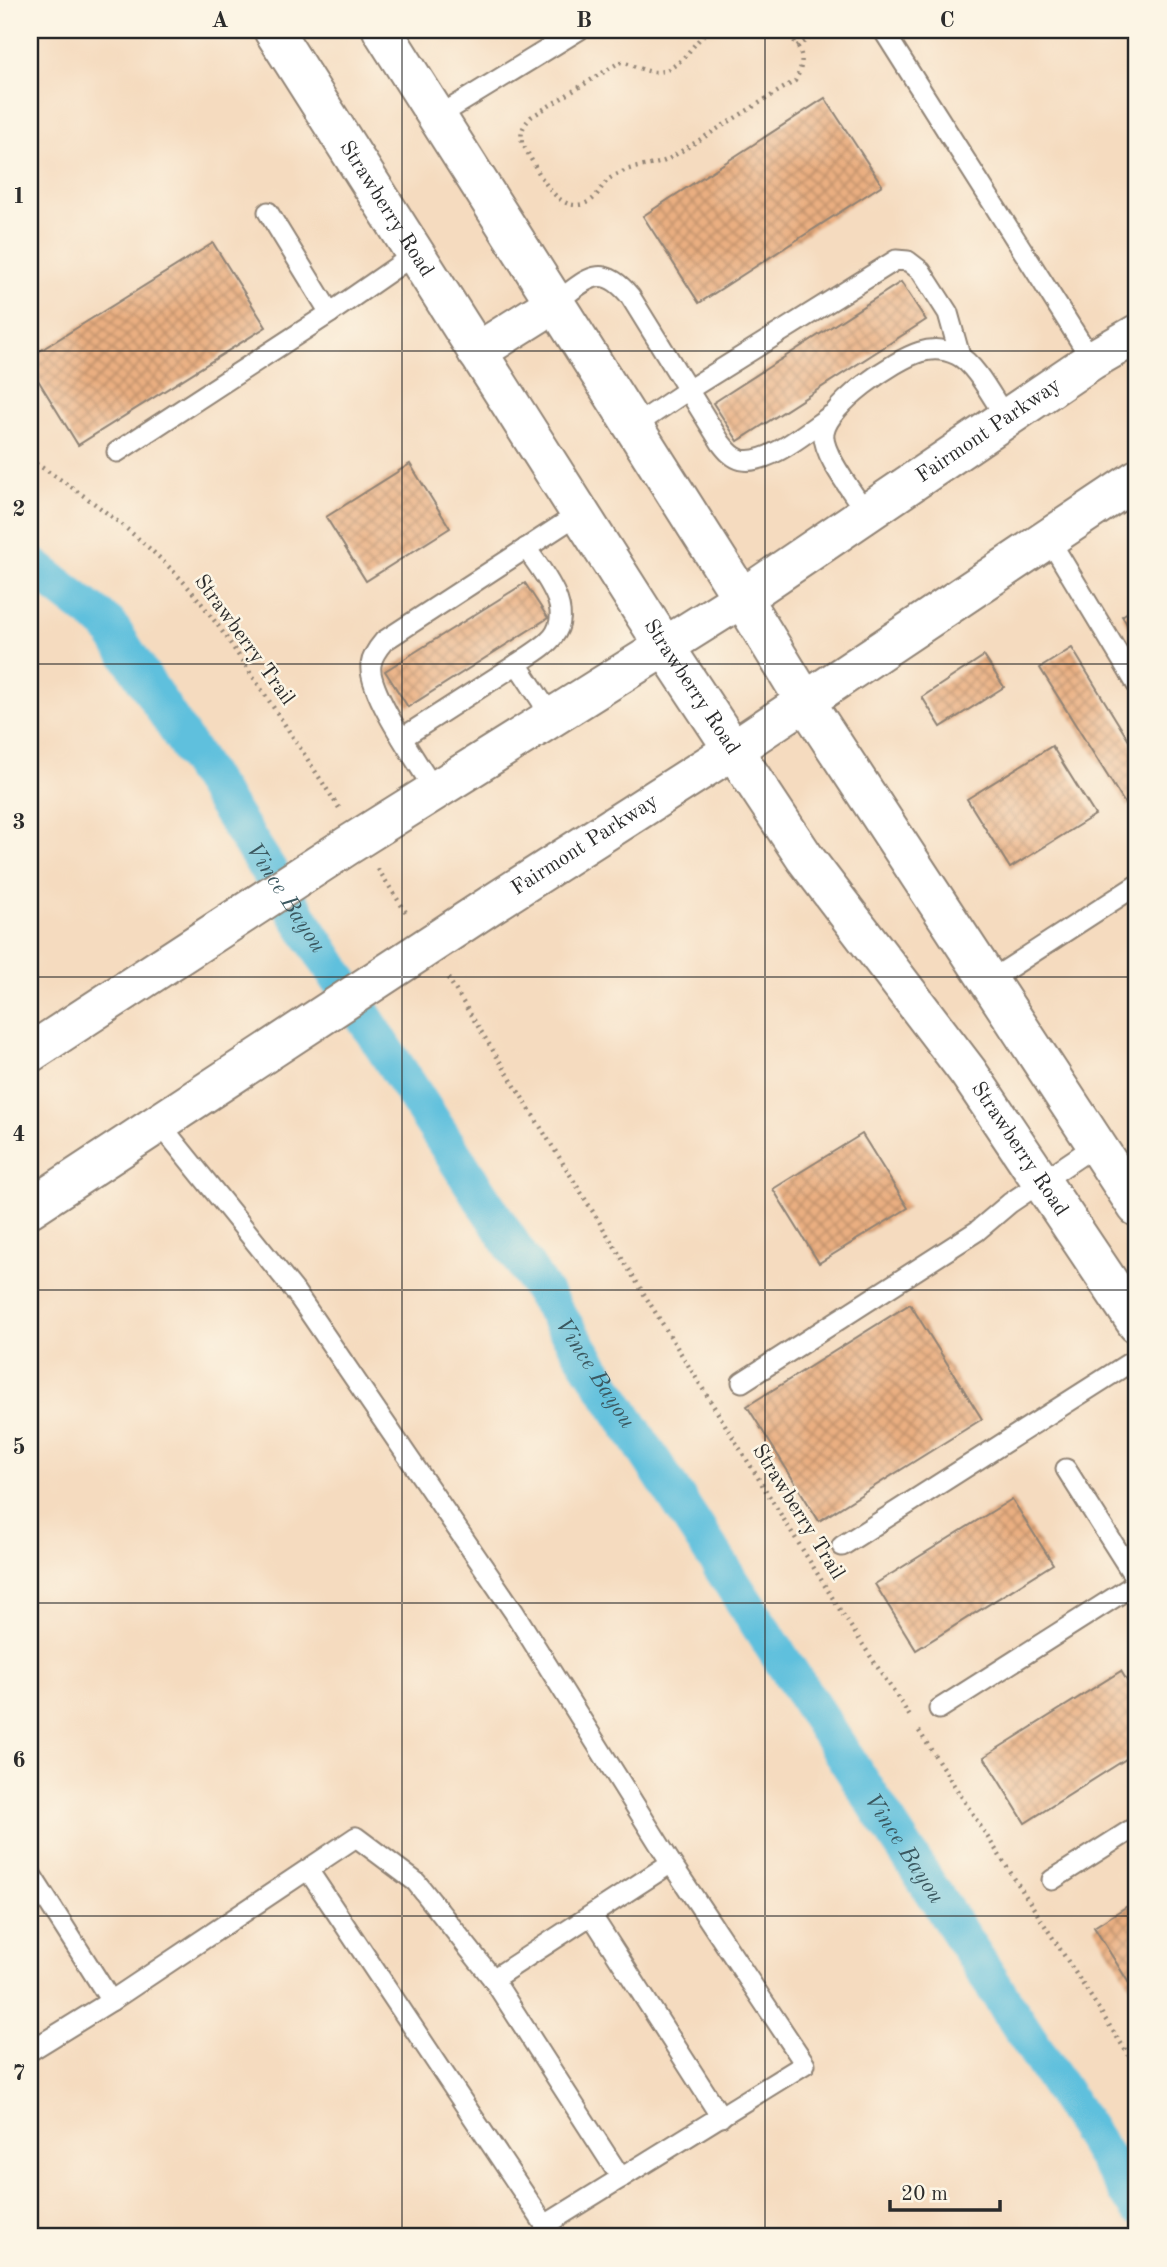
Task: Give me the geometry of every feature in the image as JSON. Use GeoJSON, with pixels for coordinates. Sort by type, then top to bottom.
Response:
{"type":"FeatureCollection","features":[{"type":"Feature","properties":{"kind":"street","name":"Strawberry Road"},"geometry":{"type":"LineString","coordinates":[[273,30],[665,647],[805,858],[968,1072],[1137,1324]]}},
{"type":"Feature","properties":{"kind":"street"},"geometry":{"type":"LineString","coordinates":[[382,30],[742,597],[805,701],[1137,1207]]}},
{"type":"Feature","properties":{"kind":"street"},"geometry":{"type":"LineString","coordinates":[[477,352],[555,303]]}},
{"type":"Feature","properties":{"kind":"street","name":"Fairmont Parkway"},"geometry":{"type":"LineString","coordinates":[[30,1053],[353,838],[435,791],[742,597],[1092,360],[1137,334]]}},
{"type":"Feature","properties":{"kind":"street","name":"Fairmont Parkway"},"geometry":{"type":"LineString","coordinates":[[30,1208],[423,948],[734,749],[1049,539],[1133,491]]}},
{"type":"Feature","properties":{"kind":"lane"},"geometry":{"type":"LineString","coordinates":[[437,117],[579,30]]}},
{"type":"Feature","properties":{"kind":"lane"},"geometry":{"type":"LineString","coordinates":[[883,30],[1092,360]]}},
{"type":"Feature","properties":{"kind":"lane"},"geometry":{"type":"LineString","coordinates":[[268,212],[330,313]]}},
{"type":"Feature","properties":{"kind":"lane"},"geometry":{"type":"LineString","coordinates":[[117,452],[330,313],[415,254]]}},
{"type":"Feature","properties":{"kind":"lane"},"geometry":{"type":"LineString","coordinates":[[633,427],[896,260],[908,261],[920,271],[948,313],[960,356]]}},
{"type":"Feature","properties":{"kind":"lane"},"geometry":{"type":"LineString","coordinates":[[555,303],[588,280],[602,275],[617,280],[630,296],[721,443],[730,455],[741,460],[758,460],[779,450],[831,415],[845,399],[903,360],[922,351],[942,349],[960,356],[974,370],[1006,418]]}},
{"type":"Feature","properties":{"kind":"lane"},"geometry":{"type":"LineString","coordinates":[[831,415],[823,434],[827,453],[866,513]]}},
{"type":"Feature","properties":{"kind":"lane"},"geometry":{"type":"LineString","coordinates":[[435,791],[377,694],[371,676],[371,664],[377,650],[384,641],[580,513]]}},
{"type":"Feature","properties":{"kind":"lane"},"geometry":{"type":"LineString","coordinates":[[1049,539],[1137,685]]}},
{"type":"Feature","properties":{"kind":"lane"},"geometry":{"type":"LineString","coordinates":[[402,738],[551,640],[559,625],[561,608],[555,593],[526,548]]}},
{"type":"Feature","properties":{"kind":"lane"},"geometry":{"type":"LineString","coordinates":[[517,664],[552,717]]}},
{"type":"Feature","properties":{"kind":"lane"},"geometry":{"type":"LineString","coordinates":[[989,981],[1137,885]]}},
{"type":"Feature","properties":{"kind":"lane"},"geometry":{"type":"LineString","coordinates":[[159,1123],[294,1290],[514,1612],[671,1863],[805,2064],[545,2225],[307,1870]]}},
{"type":"Feature","properties":{"kind":"lane"},"geometry":{"type":"LineString","coordinates":[[742,1382],[977,1231],[1010,1203],[1096,1145]]}},
{"type":"Feature","properties":{"kind":"lane"},"geometry":{"type":"LineString","coordinates":[[842,1546],[1137,1358]]}},
{"type":"Feature","properties":{"kind":"lane"},"geometry":{"type":"LineString","coordinates":[[939,1709],[1137,1582],[1066,1469]]}},
{"type":"Feature","properties":{"kind":"lane"},"geometry":{"type":"LineString","coordinates":[[1052,1880],[1137,1826]]}},
{"type":"Feature","properties":{"kind":"lane"},"geometry":{"type":"LineString","coordinates":[[30,2051],[111,2001],[356,1837],[416,1882],[492,1979],[621,2178]]}},
{"type":"Feature","properties":{"kind":"lane"},"geometry":{"type":"LineString","coordinates":[[492,1979],[671,1863]]}},
{"type":"Feature","properties":{"kind":"lane"},"geometry":{"type":"LineString","coordinates":[[30,1873],[111,2001]]}},
{"type":"Feature","properties":{"kind":"lane"},"geometry":{"type":"LineString","coordinates":[[592,1916],[721,2116]]}},
{"type":"Feature","properties":{"kind":"path"},"geometry":{"type":"LineString","coordinates":[[709,30],[699,37],[685,57],[669,68],[659,72],[620,62],[531,117],[523,126],[522,143],[555,198],[577,206],[591,201],[606,181],[624,171],[667,160],[795,80],[802,68],[802,53],[787,30]]}},
{"type":"Feature","properties":{"kind":"path"},"geometry":{"type":"LineString","coordinates":[[797,46],[823,30]]}},
{"type":"Feature","properties":{"kind":"path","name":"Strawberry Trail"},"geometry":{"type":"LineString","coordinates":[[30,460],[117,520],[178,577],[205,608],[234,649],[833,1598],[1137,2068]]}},
{"type":"Feature","properties":{"kind":"building"},"geometry":{"type":"Polygon","coordinates":[[[825,98],[882,185],[699,303],[643,216],[825,98]]]}},
{"type":"Feature","properties":{"kind":"building"},"geometry":{"type":"Polygon","coordinates":[[[213,243],[266,327],[78,445],[30,367],[30,357],[213,243]]]}},
{"type":"Feature","properties":{"kind":"building"},"geometry":{"type":"Polygon","coordinates":[[[901,282],[926,320],[738,441],[713,403],[901,282]]]}},
{"type":"Feature","properties":{"kind":"building"},"geometry":{"type":"Polygon","coordinates":[[[410,464],[450,528],[366,581],[326,517],[410,464]]]}},
{"type":"Feature","properties":{"kind":"building"},"geometry":{"type":"Polygon","coordinates":[[[525,583],[548,618],[408,707],[385,671],[525,583]]]}},
{"type":"Feature","properties":{"kind":"building"},"geometry":{"type":"Polygon","coordinates":[[[1137,606],[1137,640],[1122,616],[1137,606]]]}},
{"type":"Feature","properties":{"kind":"building"},"geometry":{"type":"Polygon","coordinates":[[[1072,648],[1137,754],[1137,801],[1127,807],[1040,668],[1072,648]]]}},
{"type":"Feature","properties":{"kind":"building"},"geometry":{"type":"Polygon","coordinates":[[[984,656],[1004,687],[941,727],[922,697],[984,656]]]}},
{"type":"Feature","properties":{"kind":"building"},"geometry":{"type":"Polygon","coordinates":[[[1052,746],[1095,815],[1010,868],[967,799],[1052,746]]]}},
{"type":"Feature","properties":{"kind":"building"},"geometry":{"type":"Polygon","coordinates":[[[862,1134],[908,1208],[819,1263],[773,1189],[862,1134]]]}},
{"type":"Feature","properties":{"kind":"building"},"geometry":{"type":"Polygon","coordinates":[[[910,1304],[982,1419],[819,1521],[747,1406],[910,1304]]]}},
{"type":"Feature","properties":{"kind":"building"},"geometry":{"type":"Polygon","coordinates":[[[1012,1499],[1053,1564],[916,1650],[875,1584],[1012,1499]]]}},
{"type":"Feature","properties":{"kind":"building"},"geometry":{"type":"Polygon","coordinates":[[[1121,1671],[1137,1697],[1137,1752],[1025,1823],[984,1757],[1121,1671]]]}},
{"type":"Feature","properties":{"kind":"building"},"geometry":{"type":"Polygon","coordinates":[[[1137,1900],[1137,1996],[1094,1927],[1137,1900]]]}},
{"type":"Feature","properties":{"kind":"waterway","name":"Vince Bayou"},"geometry":{"type":"LineString","coordinates":[[30,564],[109,625],[1137,2206]]}}]}
